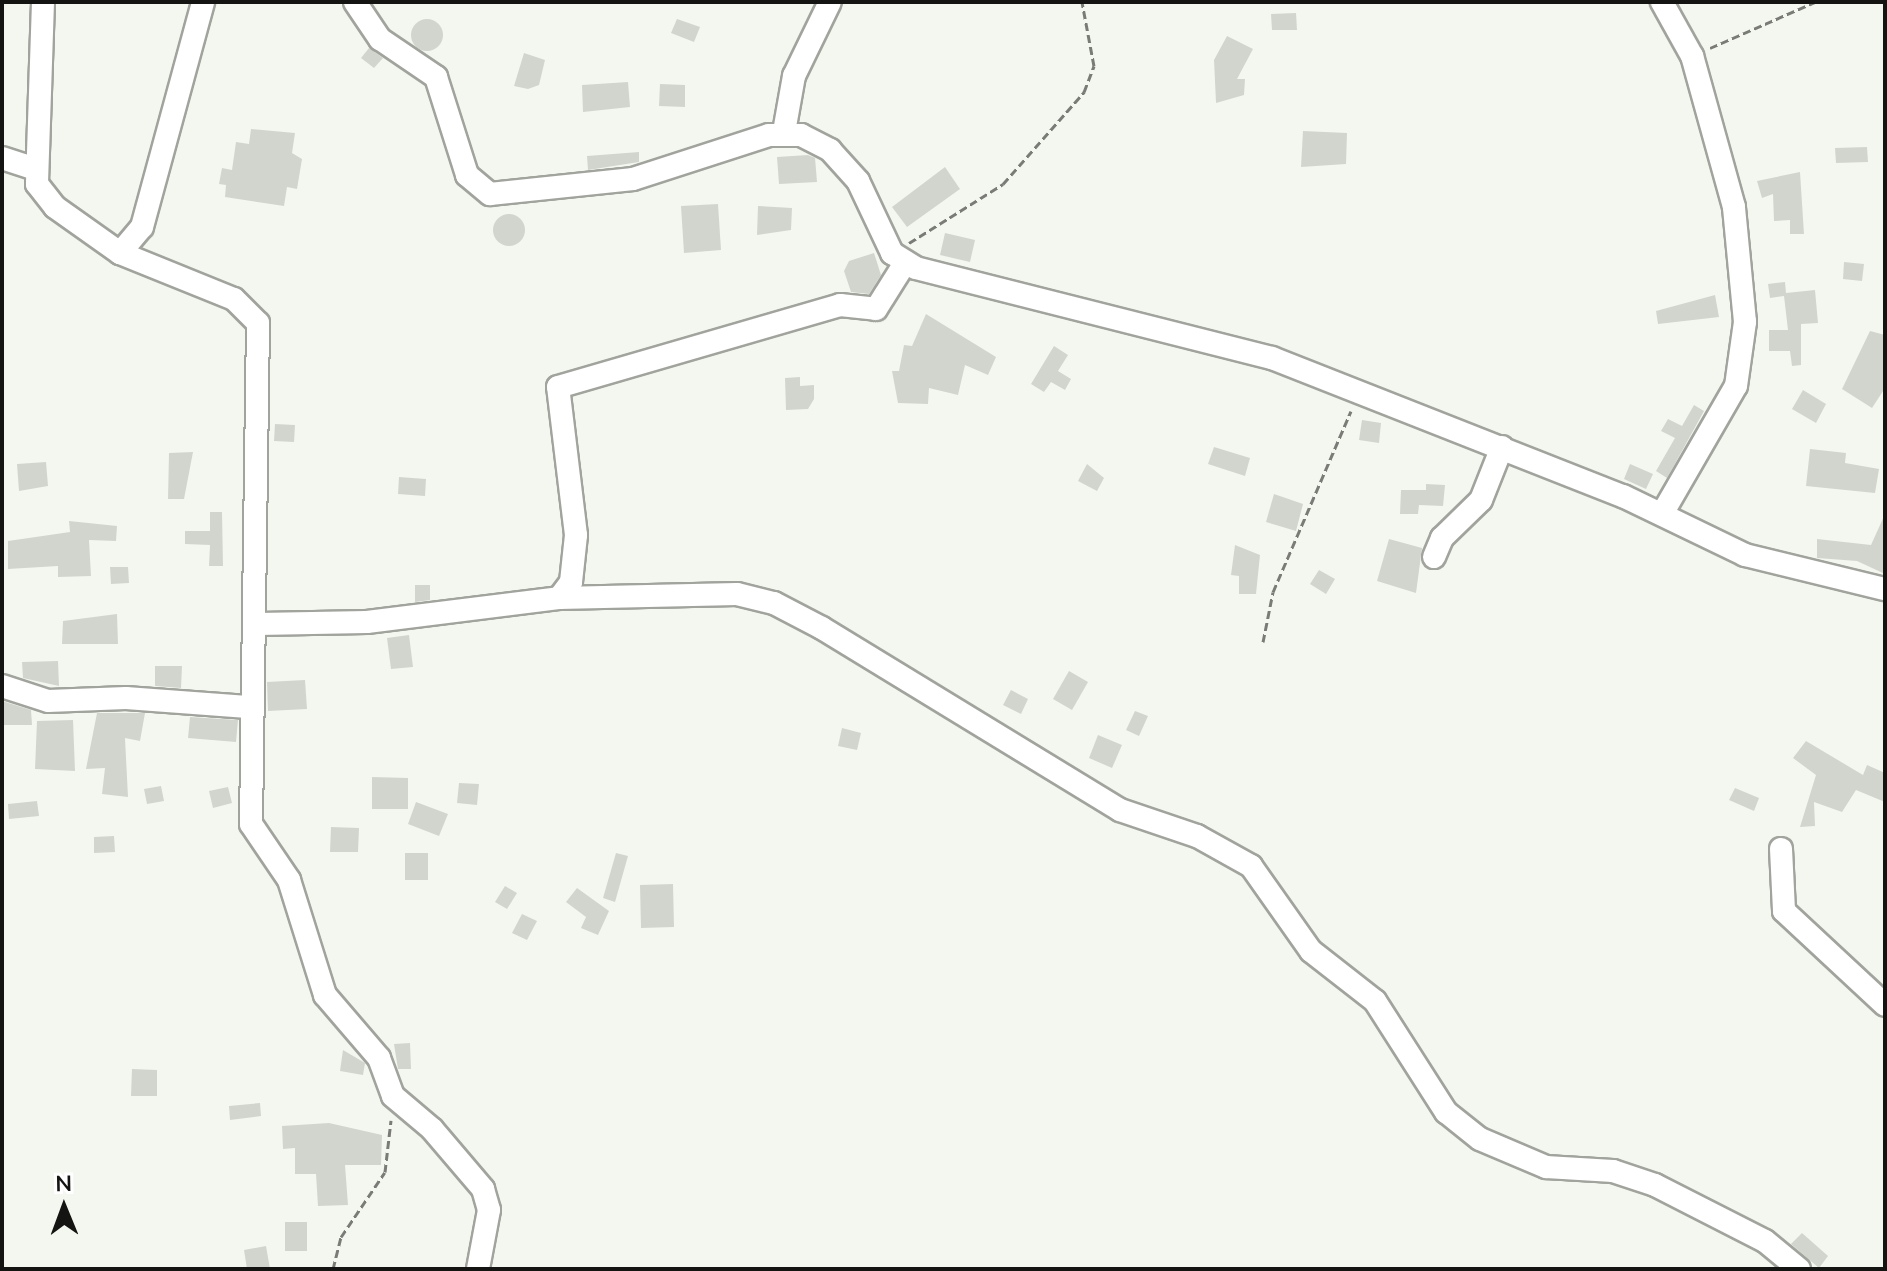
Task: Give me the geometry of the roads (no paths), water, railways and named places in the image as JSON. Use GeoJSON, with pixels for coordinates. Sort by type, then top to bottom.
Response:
{"type":"FeatureCollection","features":[{"type":"Feature","properties":{"kind":"street"},"geometry":{"type":"LineString","coordinates":[[43,2],[33,168],[55,207],[120,253],[234,299],[258,323],[252,509],[258,624],[248,707],[251,824],[289,880],[325,995],[379,1058],[393,1096],[432,1129],[483,1189],[489,1210],[478,1269]]}},
{"type":"Feature","properties":{"kind":"street"},"geometry":{"type":"LineString","coordinates":[[120,253],[145,216],[203,2]]}},
{"type":"Feature","properties":{"kind":"street"},"geometry":{"type":"LineString","coordinates":[[355,2],[380,39],[436,77],[467,175],[490,194],[633,179],[784,132],[830,150],[849,171],[899,258],[1272,358],[1502,447],[1662,514],[1745,555],[1885,589]]}},
{"type":"Feature","properties":{"kind":"street"},"geometry":{"type":"LineString","coordinates":[[784,132],[794,76],[830,2]]}},
{"type":"Feature","properties":{"kind":"street"},"geometry":{"type":"LineString","coordinates":[[1662,2],[1692,56],[1734,207],[1743,354],[1736,386],[1662,514]]}},
{"type":"Feature","properties":{"kind":"street"},"geometry":{"type":"LineString","coordinates":[[2,158],[33,168]]}},
{"type":"Feature","properties":{"kind":"street"},"geometry":{"type":"LineString","coordinates":[[559,598],[571,582],[576,535],[558,387],[840,305],[876,309],[899,258]]}},
{"type":"Feature","properties":{"kind":"street"},"geometry":{"type":"LineString","coordinates":[[1434,557],[1442,538],[1481,500],[1502,447]]}},
{"type":"Feature","properties":{"kind":"street"},"geometry":{"type":"LineString","coordinates":[[258,624],[367,622],[559,598],[737,594],[810,621],[1120,810],[1197,836],[1251,866],[1311,951],[1375,1001],[1446,1112],[1480,1139],[1546,1167],[1613,1171],[1655,1185],[1765,1241],[1799,1269]]}},
{"type":"Feature","properties":{"kind":"street"},"geometry":{"type":"LineString","coordinates":[[2,686],[48,701],[126,698],[248,707]]}},
{"type":"Feature","properties":{"kind":"street"},"geometry":{"type":"LineString","coordinates":[[1781,849],[1784,911],[1885,1005]]}}]}
